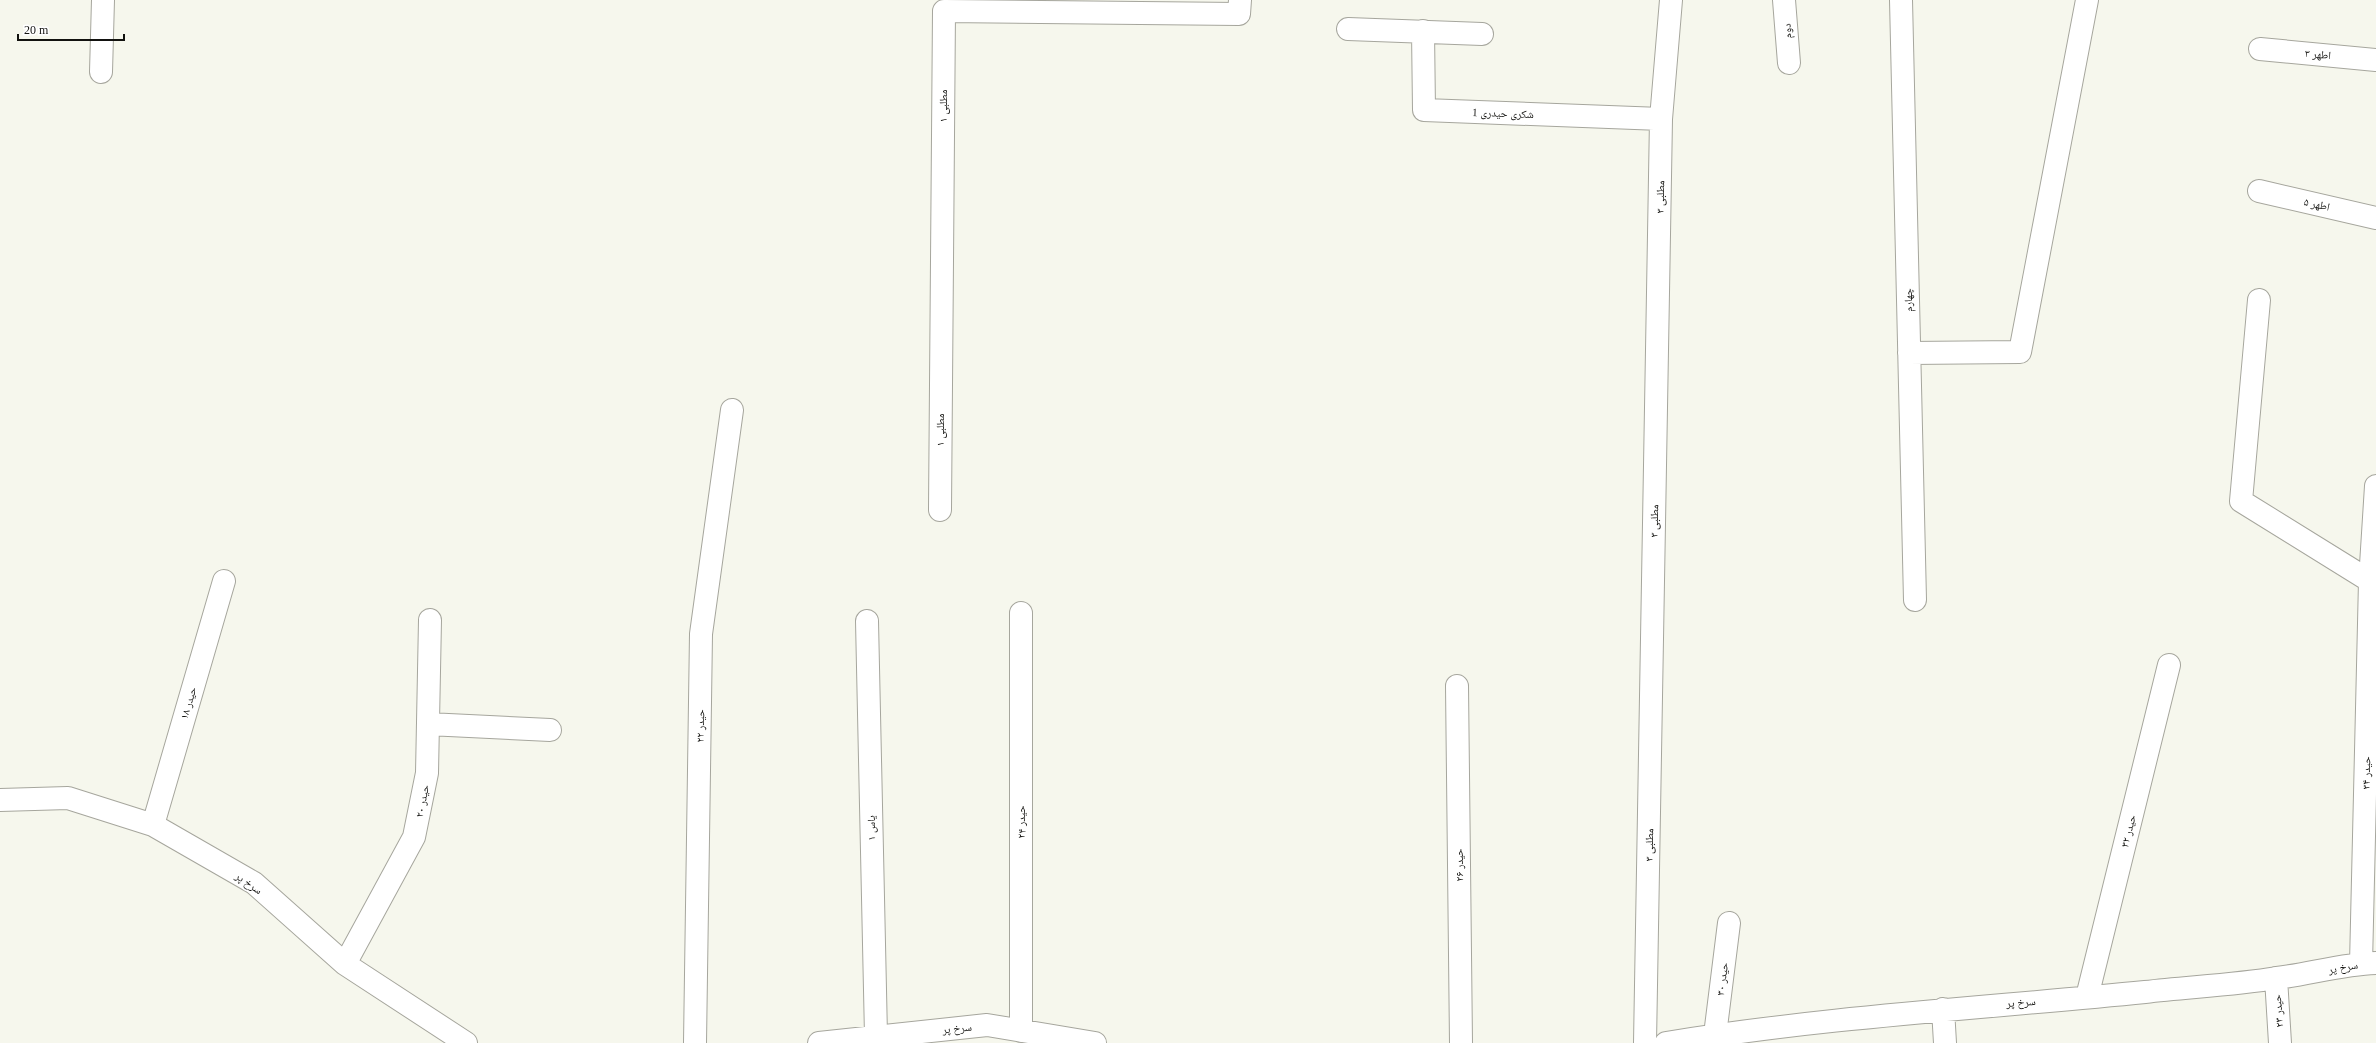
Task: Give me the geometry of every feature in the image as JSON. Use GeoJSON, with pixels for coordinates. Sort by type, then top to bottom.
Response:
{"type":"FeatureCollection","features":[{"type":"Feature","properties":{"kind":"street"},"geometry":{"type":"LineString","coordinates":[[101,72],[103,0]]}},
{"type":"Feature","properties":{"kind":"street","name":"مطلبی ۱"},"geometry":{"type":"LineString","coordinates":[[940,510],[944,11],[1239,14],[1240,0]]}},
{"type":"Feature","properties":{"kind":"street","name":"مطلبی ۳"},"geometry":{"type":"LineString","coordinates":[[1645,1043],[1661,120],[1672,0]]}},
{"type":"Feature","properties":{"kind":"street","name":"دوم"},"geometry":{"type":"LineString","coordinates":[[1784,0],[1789,63]]}},
{"type":"Feature","properties":{"kind":"street","name":"چهارم"},"geometry":{"type":"LineString","coordinates":[[1901,0],[1915,600]]}},
{"type":"Feature","properties":{"kind":"street"},"geometry":{"type":"LineString","coordinates":[[1909,353],[2020,352],[2087,0]]}},
{"type":"Feature","properties":{"kind":"street"},"geometry":{"type":"LineString","coordinates":[[1348,29],[1482,34]]}},
{"type":"Feature","properties":{"kind":"street","name":"شکری حیدری 1"},"geometry":{"type":"LineString","coordinates":[[1423,31],[1424,110],[1661,120]]}},
{"type":"Feature","properties":{"kind":"street","name":"اطهر ۳"},"geometry":{"type":"LineString","coordinates":[[2260,49],[2376,60]]}},
{"type":"Feature","properties":{"kind":"street","name":"اطهر ۵"},"geometry":{"type":"LineString","coordinates":[[2259,191],[2376,218]]}},
{"type":"Feature","properties":{"kind":"street"},"geometry":{"type":"LineString","coordinates":[[2260,300],[2241,502],[2370,581]]}},
{"type":"Feature","properties":{"kind":"street","name":"حیدر ۲۲"},"geometry":{"type":"LineString","coordinates":[[695,1043],[701,634],[732,410]]}},
{"type":"Feature","properties":{"kind":"street","name":"حیدر ۳۴"},"geometry":{"type":"LineString","coordinates":[[2369,964],[2370,581],[2376,486]]}},
{"type":"Feature","properties":{"kind":"street","name":"حیدر ۱۸"},"geometry":{"type":"LineString","coordinates":[[153,825],[224,581]]}},
{"type":"Feature","properties":{"kind":"street","name":"حیدر ۲۴"},"geometry":{"type":"LineString","coordinates":[[1021,613],[1021,1031]]}},
{"type":"Feature","properties":{"kind":"street","name":"حیدر ۲۰"},"geometry":{"type":"LineString","coordinates":[[345,964],[414,837],[427,773],[430,620]]}},
{"type":"Feature","properties":{"kind":"street","name":"یاس ۱"},"geometry":{"type":"LineString","coordinates":[[866,621],[876,1036]]}},
{"type":"Feature","properties":{"kind":"street","name":"حیدر ۳۲"},"geometry":{"type":"LineString","coordinates":[[2088,997],[2169,665]]}},
{"type":"Feature","properties":{"kind":"street","name":"حیدر ۲۶"},"geometry":{"type":"LineString","coordinates":[[1457,686],[1461,1043]]}},
{"type":"Feature","properties":{"kind":"street"},"geometry":{"type":"LineString","coordinates":[[428,724],[550,730]]}},
{"type":"Feature","properties":{"kind":"street","name":"سرخ پر"},"geometry":{"type":"LineString","coordinates":[[0,800],[68,798],[153,825],[254,884],[345,964],[466,1043]]}},
{"type":"Feature","properties":{"kind":"street","name":"حیدر ۳۰"},"geometry":{"type":"LineString","coordinates":[[1715,1035],[1729,923]]}},
{"type":"Feature","properties":{"kind":"street","name":"سرخ پر"},"geometry":{"type":"LineString","coordinates":[[1666,1043],[1715,1035],[1943,1008],[2088,997],[2276,978],[2369,964]]}},
{"type":"Feature","properties":{"kind":"street","name":"حیدر ۲۳"},"geometry":{"type":"LineString","coordinates":[[2276,978],[2280,1043]]}},
{"type":"Feature","properties":{"kind":"street"},"geometry":{"type":"LineString","coordinates":[[1943,1008],[1945,1043]]}},
{"type":"Feature","properties":{"kind":"street","name":"سرخ پر"},"geometry":{"type":"LineString","coordinates":[[819,1043],[876,1036],[966,1035],[987,1025],[1095,1043]]}}]}
